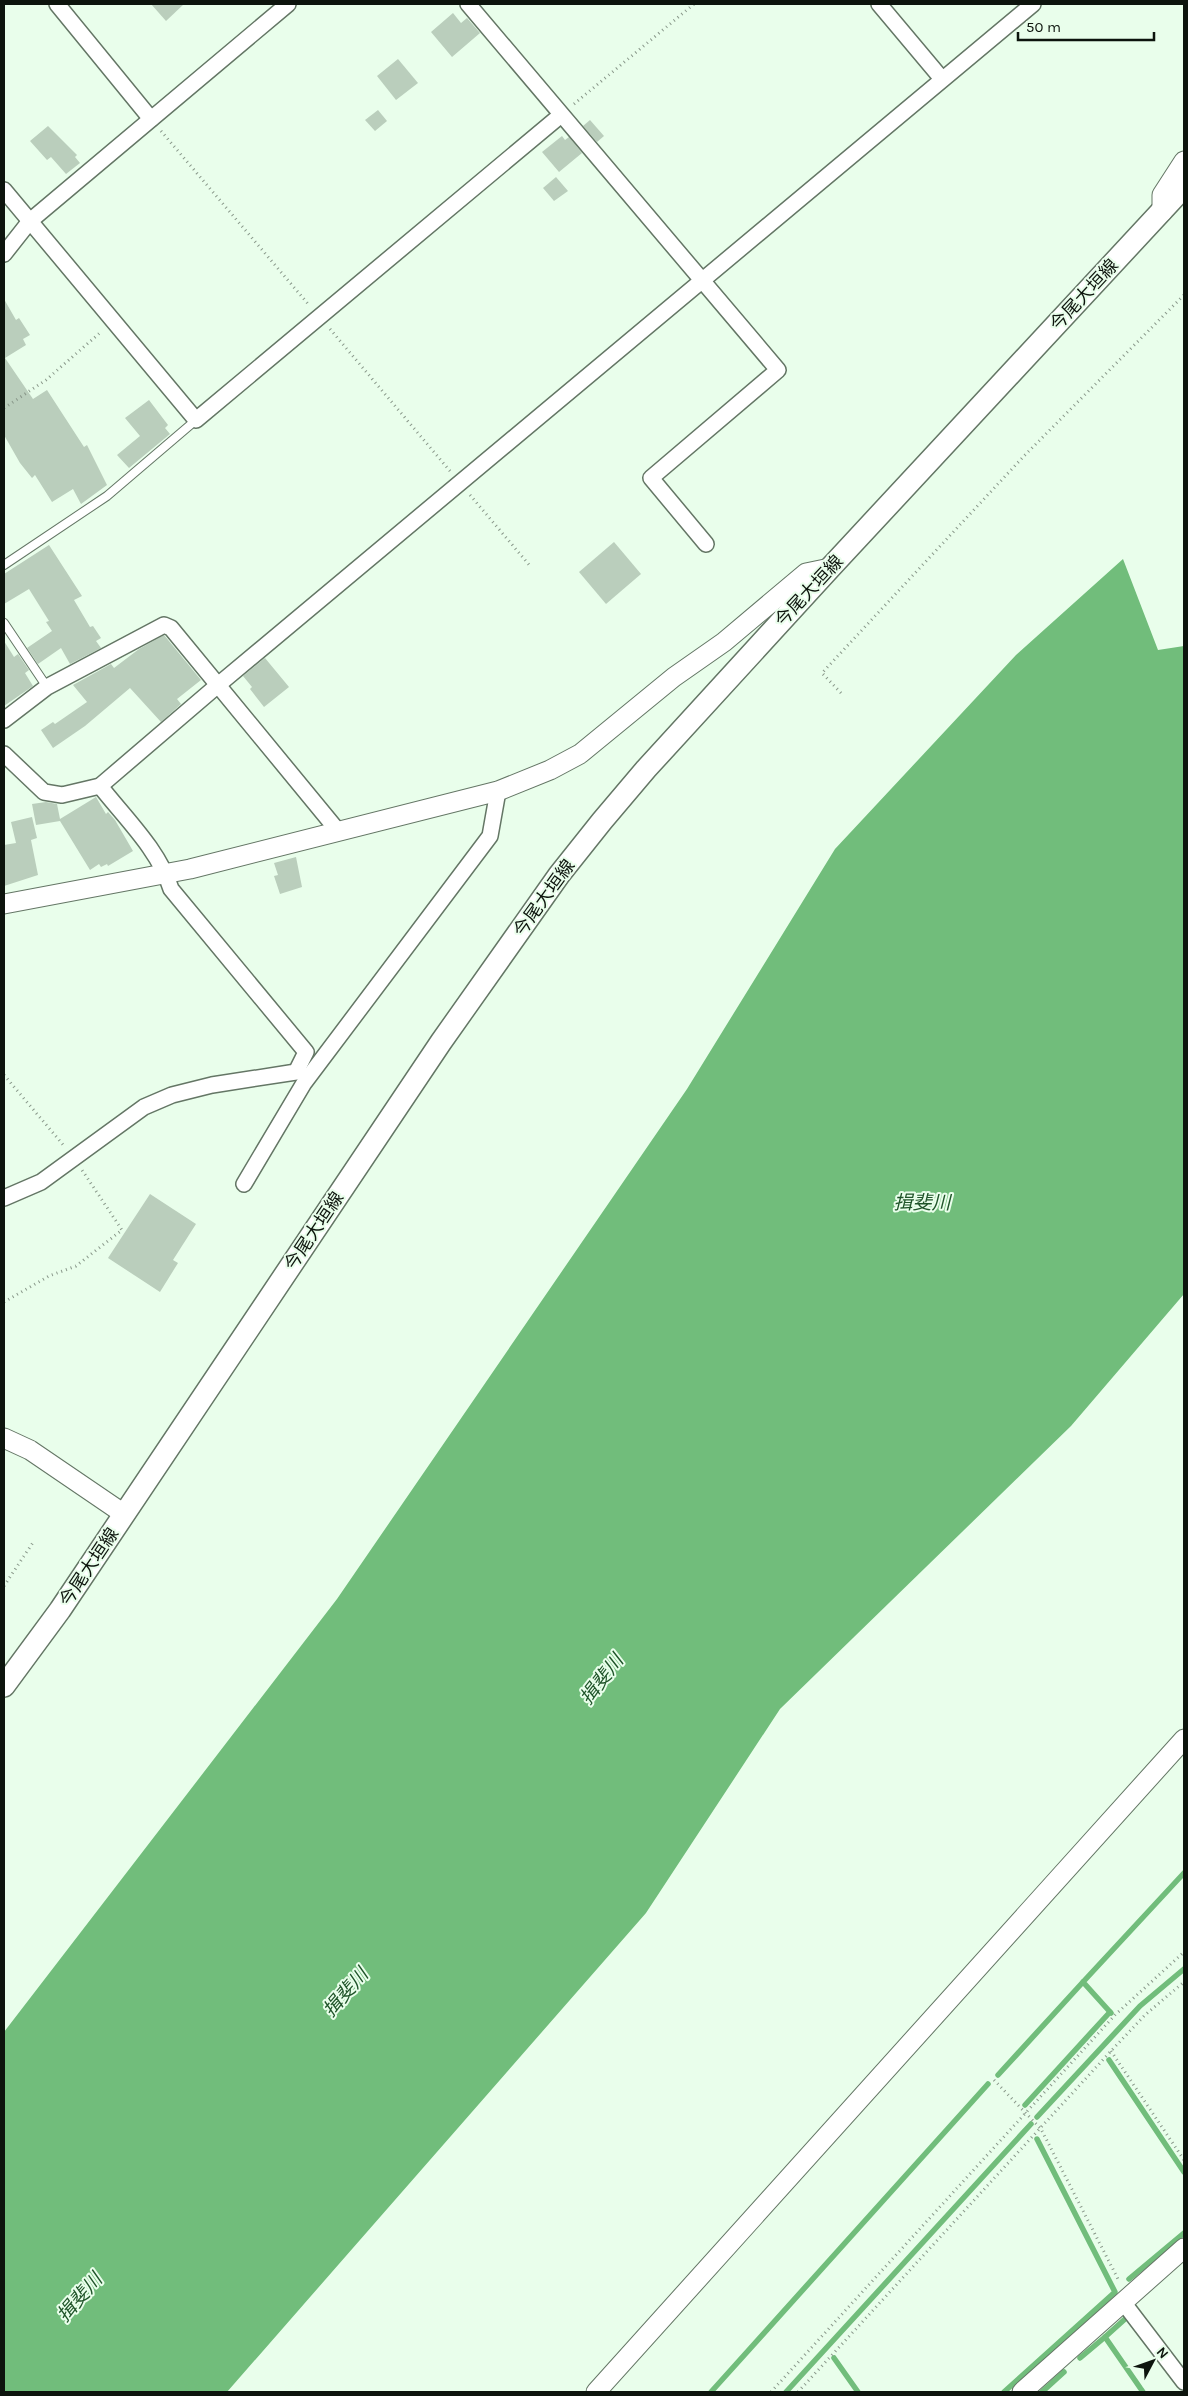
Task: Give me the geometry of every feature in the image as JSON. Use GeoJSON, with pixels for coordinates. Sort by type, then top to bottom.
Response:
{"type":"FeatureCollection","features":[{"type":"Feature","properties":{"kind":"main road","name":"今尾大垣線"},"geometry":{"type":"LineString","coordinates":[[4,1686],[60,1610],[441,1042],[560,875],[646,769],[830,568],[1184,188]]}},
{"type":"Feature","properties":{"kind":"street"},"geometry":{"type":"LineString","coordinates":[[57,4],[151,119]]}},
{"type":"Feature","properties":{"kind":"street"},"geometry":{"type":"LineString","coordinates":[[4,254],[30,221],[288,4]]}},
{"type":"Feature","properties":{"kind":"street"},"geometry":{"type":"LineString","coordinates":[[468,4],[778,370],[651,478],[706,544]]}},
{"type":"Feature","properties":{"kind":"street"},"geometry":{"type":"LineString","coordinates":[[879,4],[942,79]]}},
{"type":"Feature","properties":{"kind":"street"},"geometry":{"type":"LineString","coordinates":[[4,754],[44,792],[62,795],[100,786],[218,685],[1033,4]]}},
{"type":"Feature","properties":{"kind":"street"},"geometry":{"type":"LineString","coordinates":[[4,190],[196,420],[561,115]]}},
{"type":"Feature","properties":{"kind":"street"},"geometry":{"type":"LineString","coordinates":[[1162,212],[1162,195],[1184,161]]}},
{"type":"Feature","properties":{"kind":"street"},"geometry":{"type":"LineString","coordinates":[[4,904],[166,875],[498,791],[550,770],[580,754],[674,677],[724,642],[806,573],[830,568]]}},
{"type":"Feature","properties":{"kind":"street"},"geometry":{"type":"LineString","coordinates":[[4,720],[47,687],[164,625],[171,628],[338,831]]}},
{"type":"Feature","properties":{"kind":"street"},"geometry":{"type":"LineString","coordinates":[[4,1198],[40,1182],[75,1159],[144,1107],[172,1095],[212,1085],[296,1072],[306,1052],[171,889],[156,856],[100,786]]}},
{"type":"Feature","properties":{"kind":"street"},"geometry":{"type":"LineString","coordinates":[[244,1184],[304,1083],[490,836],[498,791]]}},
{"type":"Feature","properties":{"kind":"street"},"geometry":{"type":"LineString","coordinates":[[4,1438],[38,1455],[124,1514]]}},
{"type":"Feature","properties":{"kind":"street"},"geometry":{"type":"LineString","coordinates":[[596,2392],[1184,1740]]}},
{"type":"Feature","properties":{"kind":"street"},"geometry":{"type":"LineString","coordinates":[[1022,2392],[1184,2248]]}},
{"type":"Feature","properties":{"kind":"street"},"geometry":{"type":"LineString","coordinates":[[1125,2300],[1184,2382]]}},
{"type":"Feature","properties":{"kind":"lane"},"geometry":{"type":"LineString","coordinates":[[4,565],[107,496],[196,420]]}},
{"type":"Feature","properties":{"kind":"lane"},"geometry":{"type":"LineString","coordinates":[[4,623],[47,687]]}},
{"type":"Feature","properties":{"kind":"path"},"geometry":{"type":"LineString","coordinates":[[561,115],[694,4]]}},
{"type":"Feature","properties":{"kind":"path"},"geometry":{"type":"LineString","coordinates":[[151,119],[531,567]]}},
{"type":"Feature","properties":{"kind":"path"},"geometry":{"type":"LineString","coordinates":[[841,693],[822,673],[1024,456],[1184,296]]}},
{"type":"Feature","properties":{"kind":"path"},"geometry":{"type":"LineString","coordinates":[[4,408],[46,380],[113,321]]}},
{"type":"Feature","properties":{"kind":"path"},"geometry":{"type":"LineString","coordinates":[[4,1075],[75,1159],[122,1230],[76,1266],[49,1276],[4,1302]]}},
{"type":"Feature","properties":{"kind":"path"},"geometry":{"type":"LineString","coordinates":[[4,1586],[34,1541]]}},
{"type":"Feature","properties":{"kind":"path"},"geometry":{"type":"LineString","coordinates":[[771,2392],[1115,2015],[1184,1952]]}},
{"type":"Feature","properties":{"kind":"path"},"geometry":{"type":"LineString","coordinates":[[798,2392],[1111,2051],[1145,2015],[1184,1982]]}},
{"type":"Feature","properties":{"kind":"path"},"geometry":{"type":"LineString","coordinates":[[1111,2051],[1184,2160]]}},
{"type":"Feature","properties":{"kind":"path"},"geometry":{"type":"LineString","coordinates":[[994,2080],[1041,2129],[1125,2300]]}},
{"type":"Feature","properties":{"kind":"water","name":"揖斐川"},"geometry":{"type":"Polygon","coordinates":[[[1123,559],[1158,650],[1184,646],[1184,1294],[1071,1426],[780,1709],[646,1913],[227,2392],[4,2392],[4,2032],[337,1599],[687,1089],[835,849],[1016,655],[1123,559]]]}},
{"type":"Feature","properties":{"kind":"building"},"geometry":{"type":"Polygon","coordinates":[[[151,4],[184,4],[166,21],[151,4]]]}},
{"type":"Feature","properties":{"kind":"building"},"geometry":{"type":"Polygon","coordinates":[[[453,13],[461,23],[467,18],[480,33],[452,57],[431,32],[453,13]]]}},
{"type":"Feature","properties":{"kind":"building"},"geometry":{"type":"Polygon","coordinates":[[[398,59],[418,83],[396,100],[377,76],[398,59]]]}},
{"type":"Feature","properties":{"kind":"building"},"geometry":{"type":"Polygon","coordinates":[[[378,110],[387,121],[375,131],[365,120],[378,110]]]}},
{"type":"Feature","properties":{"kind":"building"},"geometry":{"type":"Polygon","coordinates":[[[590,120],[604,136],[597,142],[583,126],[590,120]]]}},
{"type":"Feature","properties":{"kind":"building"},"geometry":{"type":"Polygon","coordinates":[[[48,126],[77,155],[75,157],[80,163],[66,174],[51,157],[47,160],[30,141],[48,126]]]}},
{"type":"Feature","properties":{"kind":"building"},"geometry":{"type":"Polygon","coordinates":[[[562,136],[565,140],[569,137],[582,153],[559,172],[542,152],[562,136]]]}},
{"type":"Feature","properties":{"kind":"building"},"geometry":{"type":"Polygon","coordinates":[[[556,177],[568,191],[554,201],[543,188],[556,177]]]}},
{"type":"Feature","properties":{"kind":"building"},"geometry":{"type":"Polygon","coordinates":[[[4,299],[16,320],[19,318],[30,335],[23,339],[26,345],[5,358],[33,399],[47,390],[84,447],[87,445],[107,485],[81,504],[73,489],[52,502],[35,475],[32,478],[20,463],[4,435],[4,299]]]}},
{"type":"Feature","properties":{"kind":"building"},"geometry":{"type":"Polygon","coordinates":[[[149,400],[168,425],[165,428],[170,434],[129,468],[117,455],[140,436],[125,418],[149,400]]]}},
{"type":"Feature","properties":{"kind":"building"},"geometry":{"type":"Polygon","coordinates":[[[614,542],[641,574],[606,604],[579,572],[614,542]]]}},
{"type":"Feature","properties":{"kind":"building"},"geometry":{"type":"Polygon","coordinates":[[[49,545],[82,596],[74,600],[90,627],[93,626],[101,638],[96,641],[101,648],[70,664],[61,648],[38,664],[27,648],[52,631],[46,622],[49,621],[29,589],[4,604],[4,574],[49,545]]]}},
{"type":"Feature","properties":{"kind":"building"},"geometry":{"type":"Polygon","coordinates":[[[164,635],[201,680],[177,699],[181,704],[161,722],[130,688],[85,726],[53,748],[41,730],[53,722],[55,724],[87,702],[73,685],[111,664],[114,668],[139,649],[164,635]]]}},
{"type":"Feature","properties":{"kind":"building"},"geometry":{"type":"Polygon","coordinates":[[[4,641],[14,657],[18,654],[29,670],[25,673],[33,686],[4,706],[4,641]]]}},
{"type":"Feature","properties":{"kind":"building"},"geometry":{"type":"Polygon","coordinates":[[[265,658],[289,687],[264,707],[243,676],[265,658]]]}},
{"type":"Feature","properties":{"kind":"building"},"geometry":{"type":"Polygon","coordinates":[[[96,797],[106,814],[108,812],[115,820],[133,851],[108,866],[107,864],[101,867],[99,864],[90,870],[60,821],[36,825],[32,804],[46,802],[57,804],[60,819],[96,797]]]}},
{"type":"Feature","properties":{"kind":"building"},"geometry":{"type":"Polygon","coordinates":[[[32,817],[37,838],[31,840],[38,875],[4,886],[4,845],[16,843],[11,822],[32,817]]]}},
{"type":"Feature","properties":{"kind":"building"},"geometry":{"type":"Polygon","coordinates":[[[296,857],[302,887],[280,894],[274,876],[278,875],[274,863],[296,857]]]}},
{"type":"Feature","properties":{"kind":"building"},"geometry":{"type":"Polygon","coordinates":[[[150,1194],[196,1224],[173,1260],[178,1263],[160,1292],[108,1258],[150,1194]]]}},
{"type":"Feature","properties":{"kind":"waterway"},"geometry":{"type":"LineString","coordinates":[[1111,2013],[1083,1982],[1184,1873]]}},
{"type":"Feature","properties":{"kind":"waterway"},"geometry":{"type":"LineString","coordinates":[[1037,2117],[1140,2006],[1184,1969]]}},
{"type":"Feature","properties":{"kind":"waterway"},"geometry":{"type":"LineString","coordinates":[[998,2075],[1083,1982]]}},
{"type":"Feature","properties":{"kind":"waterway"},"geometry":{"type":"LineString","coordinates":[[1025,2105],[1110,2012]]}},
{"type":"Feature","properties":{"kind":"waterway"},"geometry":{"type":"LineString","coordinates":[[1109,2060],[1184,2172]]}},
{"type":"Feature","properties":{"kind":"waterway"},"geometry":{"type":"LineString","coordinates":[[711,2392],[988,2084]]}},
{"type":"Feature","properties":{"kind":"waterway"},"geometry":{"type":"LineString","coordinates":[[786,2392],[1031,2124]]}},
{"type":"Feature","properties":{"kind":"waterway"},"geometry":{"type":"LineString","coordinates":[[1004,2392],[1115,2292],[1037,2139]]}},
{"type":"Feature","properties":{"kind":"waterway"},"geometry":{"type":"LineString","coordinates":[[1129,2279],[1184,2233]]}},
{"type":"Feature","properties":{"kind":"waterway"},"geometry":{"type":"LineString","coordinates":[[1105,2337],[1125,2319]]}},
{"type":"Feature","properties":{"kind":"waterway"},"geometry":{"type":"LineString","coordinates":[[1080,2358],[1105,2337],[1143,2392]]}},
{"type":"Feature","properties":{"kind":"waterway"},"geometry":{"type":"LineString","coordinates":[[834,2358],[858,2392]]}},
{"type":"Feature","properties":{"kind":"waterway"},"geometry":{"type":"LineString","coordinates":[[1042,2392],[1064,2372]]}}]}
